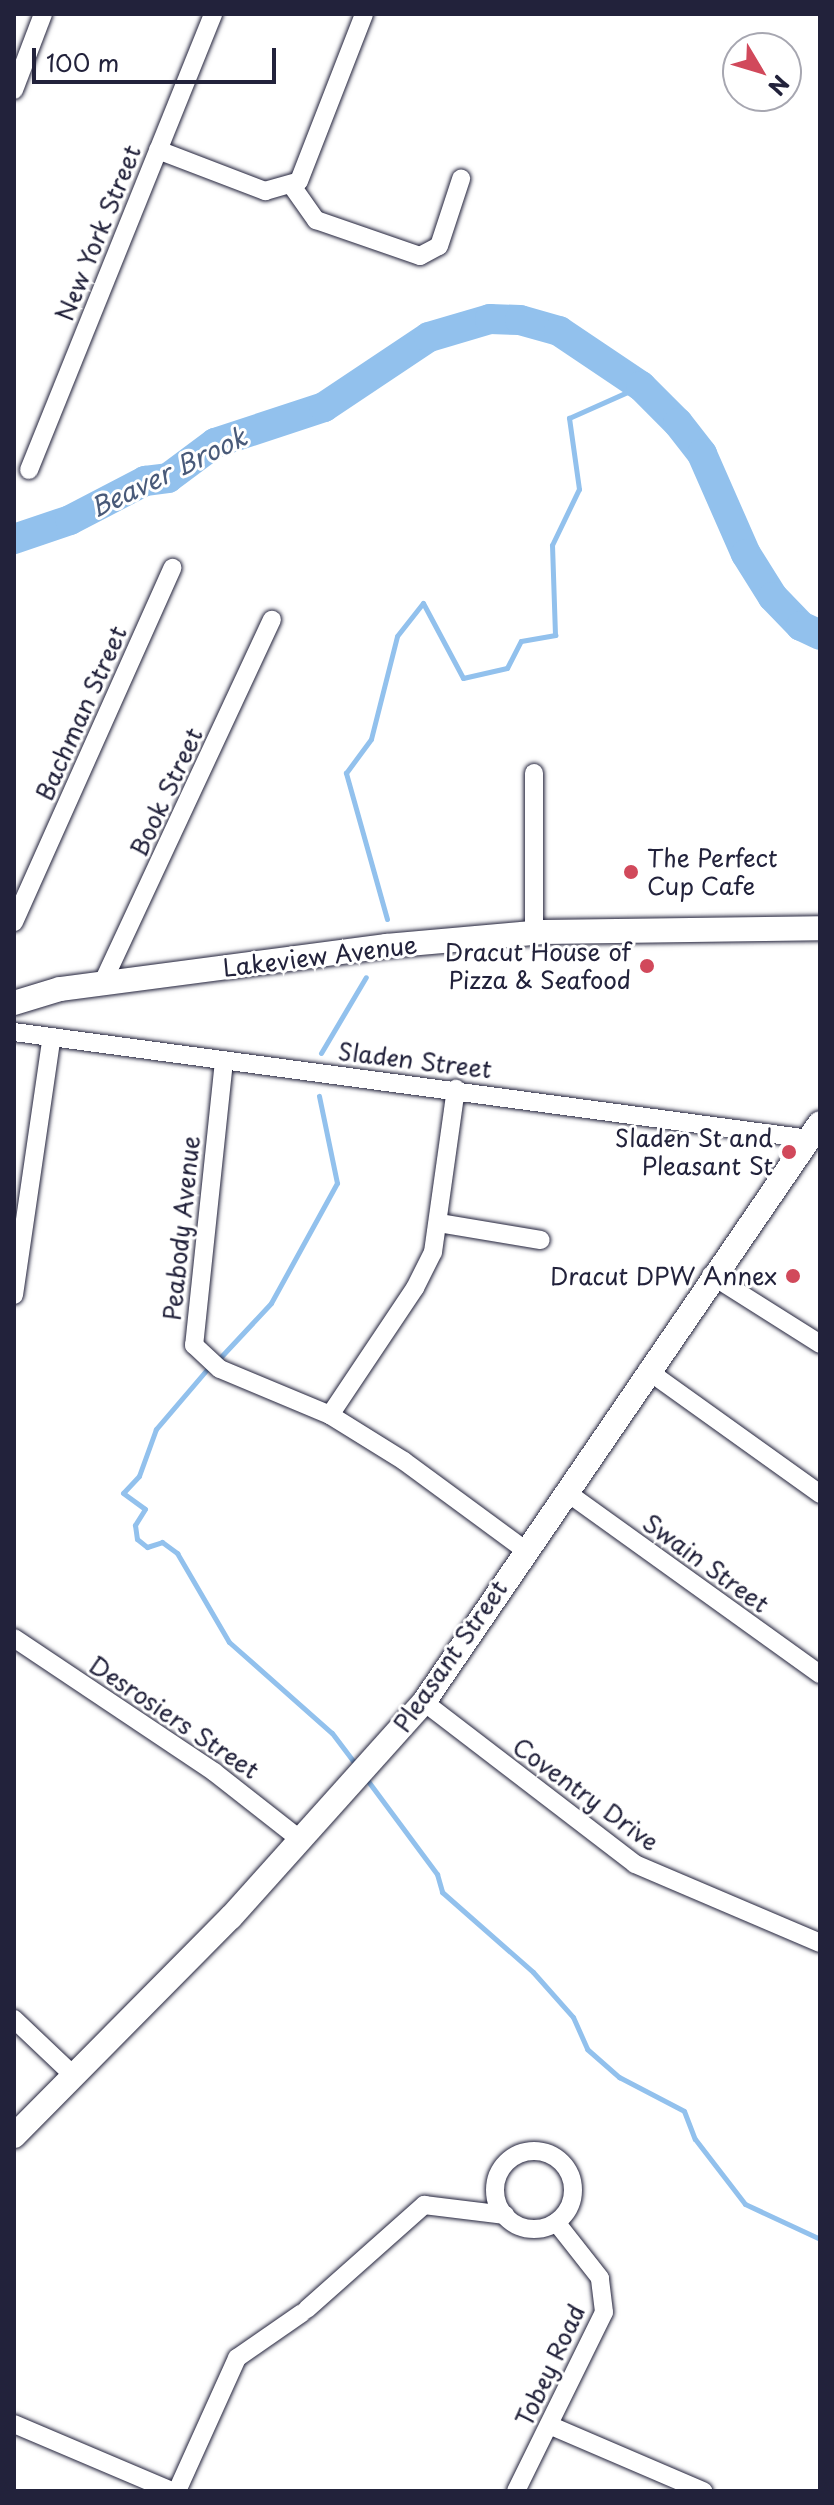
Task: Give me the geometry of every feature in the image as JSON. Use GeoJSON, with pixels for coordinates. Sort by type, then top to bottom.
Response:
{"type":"FeatureCollection","features":[{"type":"Feature","properties":{"kind":"main road","name":"Lakeview Avenue"},"geometry":{"type":"LineString","coordinates":[[14,1003],[102,984],[386,946],[534,933],[820,928]]}},
{"type":"Feature","properties":{"kind":"main road","name":"Pleasant Street"},"geometry":{"type":"LineString","coordinates":[[14,2136],[302,1841],[424,1702],[711,1275],[815,1131]]}},
{"type":"Feature","properties":{"kind":"street"},"geometry":{"type":"LineString","coordinates":[[14,90],[43,14]]}},
{"type":"Feature","properties":{"kind":"street","name":"New York Street"},"geometry":{"type":"LineString","coordinates":[[29,470],[213,14]]}},
{"type":"Feature","properties":{"kind":"street"},"geometry":{"type":"LineString","coordinates":[[158,150],[265,191],[292,186],[307,166],[364,14]]}},
{"type":"Feature","properties":{"kind":"street"},"geometry":{"type":"LineString","coordinates":[[292,186],[316,220],[420,256],[439,246],[461,179]]}},
{"type":"Feature","properties":{"kind":"street","name":"Bachman Street"},"geometry":{"type":"LineString","coordinates":[[14,922],[172,568]]}},
{"type":"Feature","properties":{"kind":"street","name":"Book Street"},"geometry":{"type":"LineString","coordinates":[[102,984],[272,620]]}},
{"type":"Feature","properties":{"kind":"street"},"geometry":{"type":"LineString","coordinates":[[534,773],[534,933]]}},
{"type":"Feature","properties":{"kind":"street","name":"Sladen Street"},"geometry":{"type":"LineString","coordinates":[[14,1032],[51,1040],[815,1131]]}},
{"type":"Feature","properties":{"kind":"street"},"geometry":{"type":"LineString","coordinates":[[14,1295],[51,1040]]}},
{"type":"Feature","properties":{"kind":"street","name":"Peabody Avenue"},"geometry":{"type":"LineString","coordinates":[[224,1061],[193,1320],[194,1345],[213,1364],[330,1415],[404,1461],[525,1550]]}},
{"type":"Feature","properties":{"kind":"street"},"geometry":{"type":"LineString","coordinates":[[330,1415],[427,1268],[439,1223],[456,1089]]}},
{"type":"Feature","properties":{"kind":"street"},"geometry":{"type":"LineString","coordinates":[[439,1223],[541,1240]]}},
{"type":"Feature","properties":{"kind":"street"},"geometry":{"type":"LineString","coordinates":[[711,1275],[820,1344]]}},
{"type":"Feature","properties":{"kind":"street"},"geometry":{"type":"LineString","coordinates":[[647,1370],[820,1494]]}},
{"type":"Feature","properties":{"kind":"street","name":"Swain Street"},"geometry":{"type":"LineString","coordinates":[[565,1491],[820,1674]]}},
{"type":"Feature","properties":{"kind":"street","name":"Desrosiers Street"},"geometry":{"type":"LineString","coordinates":[[14,1638],[214,1772],[302,1841]]}},
{"type":"Feature","properties":{"kind":"street","name":"Coventry Drive"},"geometry":{"type":"LineString","coordinates":[[424,1702],[635,1864],[820,1943]]}},
{"type":"Feature","properties":{"kind":"street"},"geometry":{"type":"LineString","coordinates":[[14,2019],[73,2075]]}},
{"type":"Feature","properties":{"kind":"street"},"geometry":{"type":"LineString","coordinates":[[14,2424],[175,2491],[237,2358],[304,2311],[424,2205],[505,2215],[526,2228],[556,2222],[569,2208],[572,2183],[564,2165],[542,2152],[517,2156],[500,2173],[496,2192],[505,2215]]}},
{"type":"Feature","properties":{"kind":"street","name":"Tobey Road"},"geometry":{"type":"LineString","coordinates":[[516,2491],[604,2312],[600,2278],[556,2222]]}},
{"type":"Feature","properties":{"kind":"street"},"geometry":{"type":"LineString","coordinates":[[549,2425],[703,2491]]}},
{"type":"Feature","properties":{"kind":"waterway","name":"Beaver Brook"},"geometry":{"type":"LineString","coordinates":[[14,539],[70,520],[145,481],[168,478],[215,443],[324,407],[429,337],[490,319],[520,320],[559,331],[641,386],[678,423],[702,454],[746,554],[773,597],[801,626],[820,635]]}},
{"type":"Feature","properties":{"kind":"waterway"},"geometry":{"type":"LineString","coordinates":[[387,919],[346,773],[371,739],[397,636],[423,603],[463,678],[507,668],[521,641],[555,635],[552,545],[579,489],[569,418],[641,386]]}},
{"type":"Feature","properties":{"kind":"waterway"},"geometry":{"type":"LineString","coordinates":[[321,1053],[366,977]]}},
{"type":"Feature","properties":{"kind":"waterway"},"geometry":{"type":"LineString","coordinates":[[217,1361],[271,1303],[337,1183],[319,1096]]}},
{"type":"Feature","properties":{"kind":"waterway"},"geometry":{"type":"LineString","coordinates":[[209,1367],[156,1429],[139,1476],[123,1493],[145,1509],[135,1525],[137,1539],[147,1547],[162,1542],[177,1553],[229,1642],[332,1733],[357,1766]]}},
{"type":"Feature","properties":{"kind":"waterway"},"geometry":{"type":"LineString","coordinates":[[365,1777],[437,1874],[442,1892],[533,1972],[573,2017],[587,2049],[619,2077],[684,2111],[695,2139],[745,2204],[820,2239]]}},
{"type":"Feature","properties":{"kind":"place","name":"The Perfect Cup Cafe"},"geometry":{"type":"Point","coordinates":[631,872]}},
{"type":"Feature","properties":{"kind":"place","name":"Dracut House of Pizza & Seafood"},"geometry":{"type":"Point","coordinates":[647,966]}},
{"type":"Feature","properties":{"kind":"place","name":"Sladen St and Pleasant St"},"geometry":{"type":"Point","coordinates":[789,1152]}},
{"type":"Feature","properties":{"kind":"place","name":"Dracut DPW Annex"},"geometry":{"type":"Point","coordinates":[793,1276]}}]}
